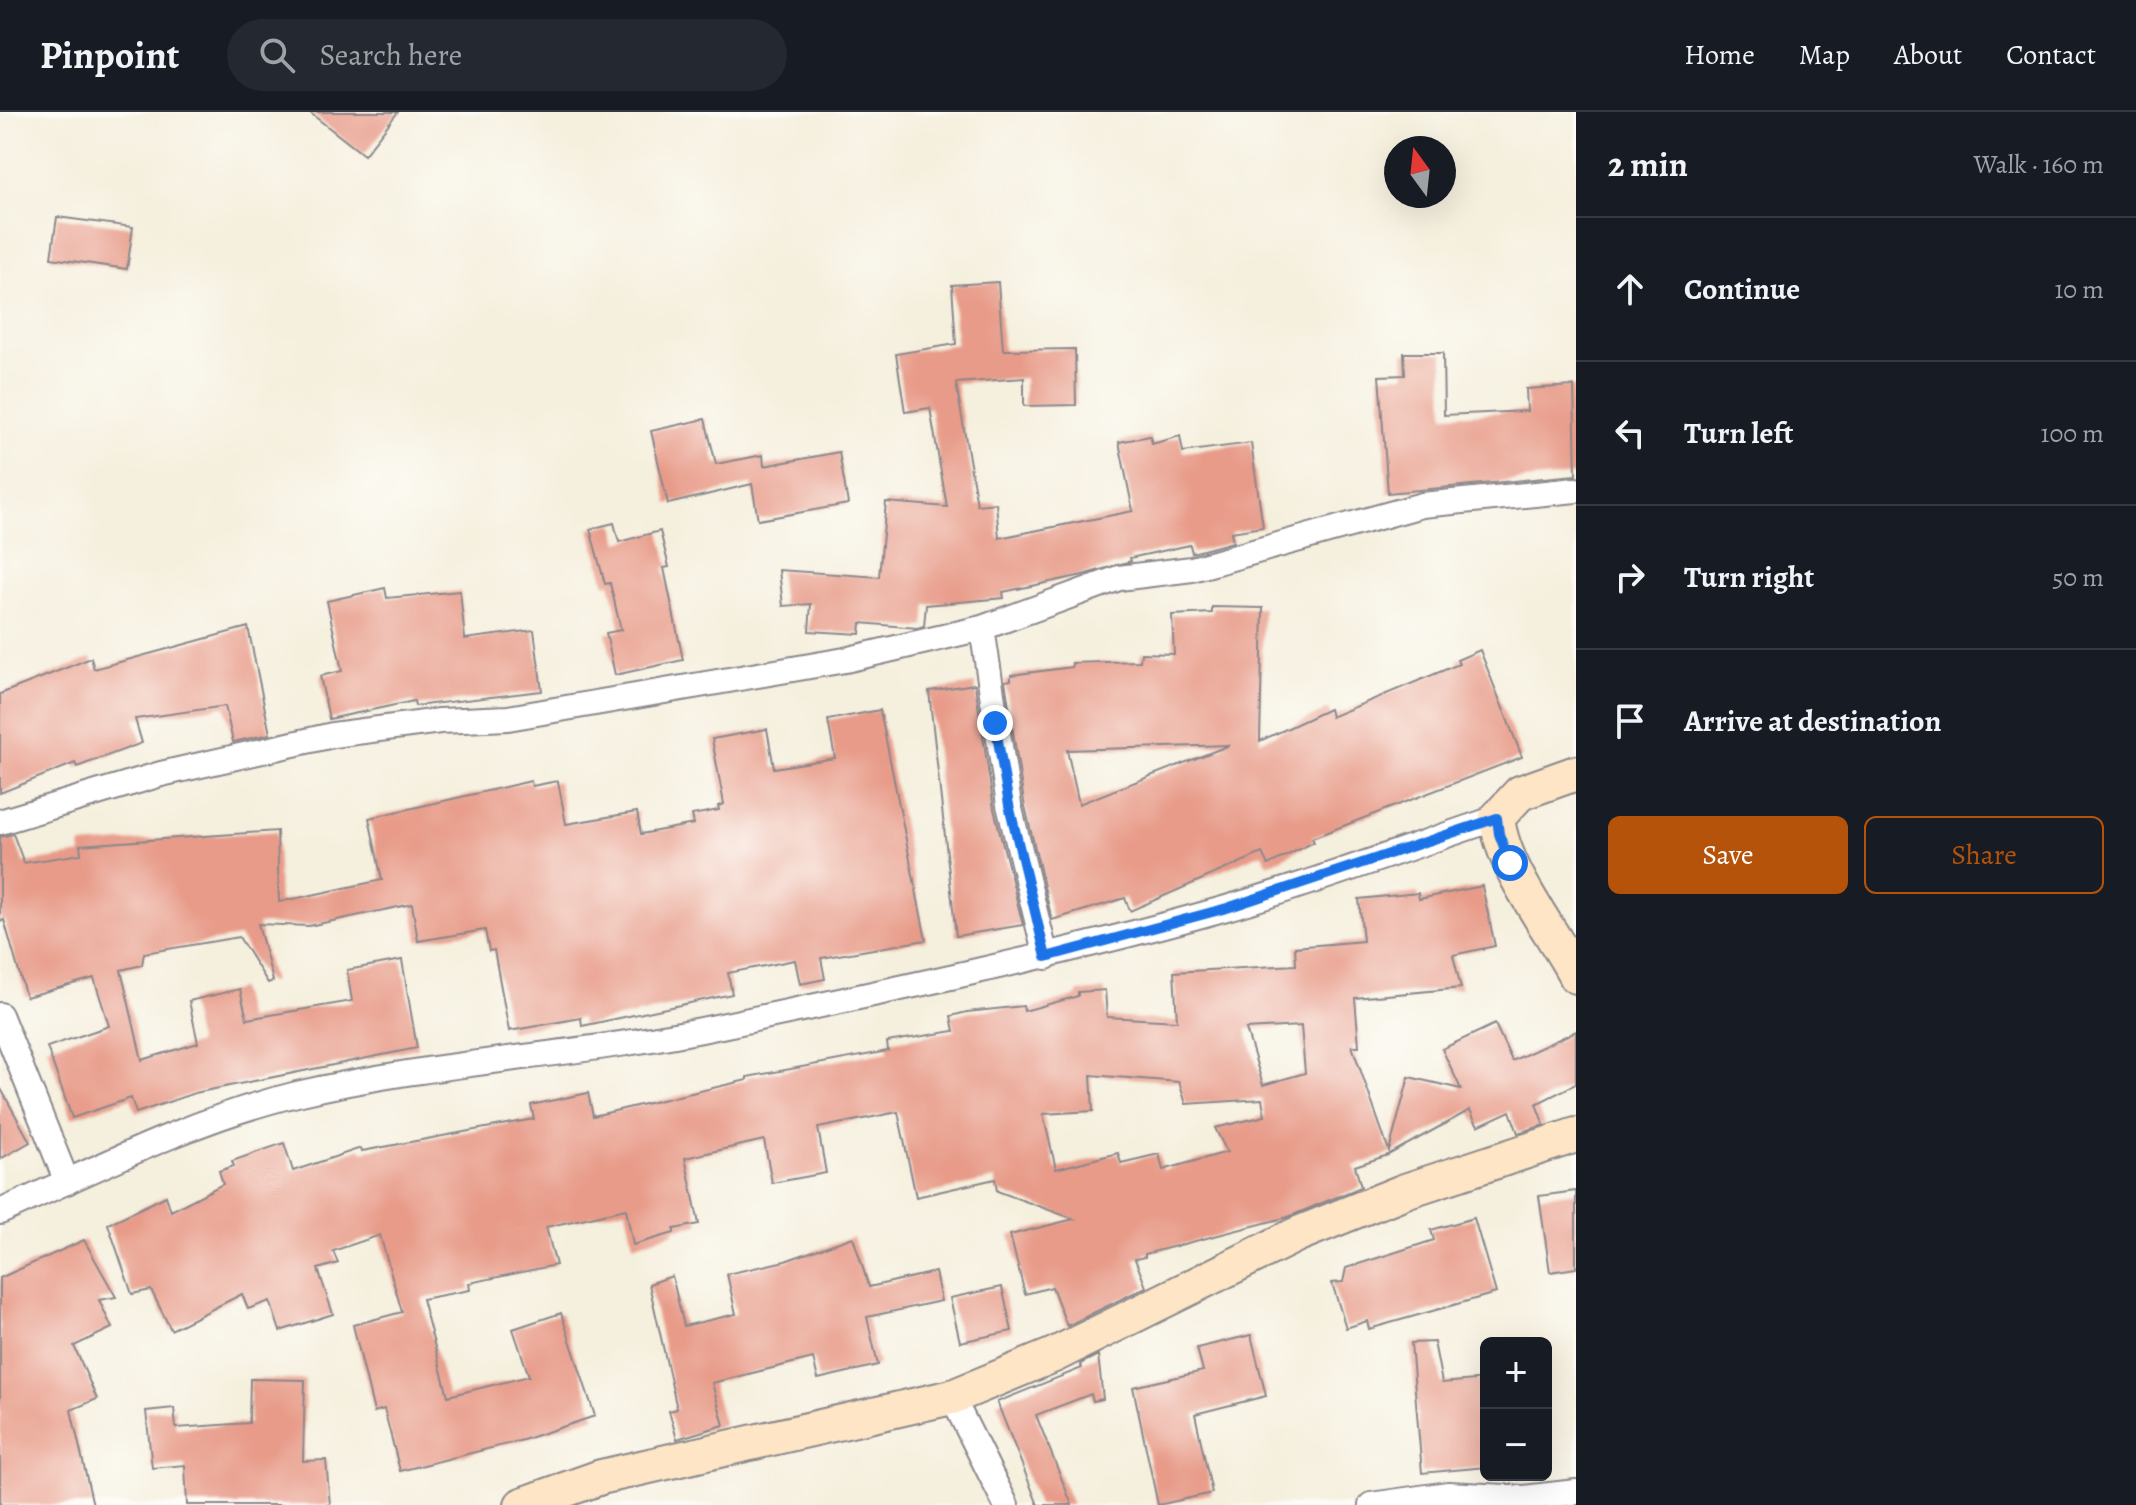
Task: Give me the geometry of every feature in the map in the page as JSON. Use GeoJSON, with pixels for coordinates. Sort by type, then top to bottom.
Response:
{"type":"FeatureCollection","features":[{"type":"Feature","properties":{"kind":"street"},"geometry":{"type":"LineString","coordinates":[[0,822],[161,774],[333,735],[440,721],[508,718],[845,660],[982,628],[1119,578],[1192,569],[1422,505],[1576,490]]}},
{"type":"Feature","properties":{"kind":"street"},"geometry":{"type":"LineString","coordinates":[[982,628],[1009,805],[1046,957]]}},
{"type":"Feature","properties":{"kind":"street"},"geometry":{"type":"LineString","coordinates":[[0,1212],[212,1120],[295,1095],[415,1070],[586,1049],[715,1028],[1046,957],[1227,908],[1497,818],[1520,793],[1576,773]]}},
{"type":"Feature","properties":{"kind":"street"},"geometry":{"type":"LineString","coordinates":[[1497,818],[1499,834],[1510,863],[1576,976]]}},
{"type":"Feature","properties":{"kind":"street"},"geometry":{"type":"LineString","coordinates":[[0,1015],[67,1182]]}},
{"type":"Feature","properties":{"kind":"street"},"geometry":{"type":"LineString","coordinates":[[522,1505],[601,1477],[952,1397],[1081,1342],[1298,1234],[1405,1191],[1576,1135]]}},
{"type":"Feature","properties":{"kind":"street"},"geometry":{"type":"LineString","coordinates":[[952,1397],[1006,1505]]}},
{"type":"Feature","properties":{"kind":"street"},"geometry":{"type":"LineString","coordinates":[[1371,1505],[1448,1494],[1524,1498],[1576,1492]]}},
{"type":"Feature","properties":{"kind":"building"},"geometry":{"type":"Polygon","coordinates":[[[309,112],[398,112],[364,155],[309,112]]]}},
{"type":"Feature","properties":{"kind":"building"},"geometry":{"type":"Polygon","coordinates":[[[57,217],[133,227],[127,269],[51,258],[57,217]]]}},
{"type":"Feature","properties":{"kind":"building"},"geometry":{"type":"Polygon","coordinates":[[[998,282],[1003,350],[1075,349],[1076,405],[1024,406],[1024,378],[956,383],[977,505],[996,503],[999,538],[1133,511],[1119,442],[1150,436],[1152,444],[1180,436],[1183,452],[1251,443],[1263,527],[1231,532],[1233,542],[1192,553],[1190,545],[1130,558],[1131,561],[1083,575],[1003,592],[1004,598],[926,605],[924,626],[917,628],[861,623],[860,634],[809,631],[811,604],[783,606],[779,570],[879,577],[886,502],[947,507],[930,408],[905,412],[896,354],[956,344],[952,285],[998,282]]]}},
{"type":"Feature","properties":{"kind":"building"},"geometry":{"type":"Polygon","coordinates":[[[1404,353],[1443,353],[1444,415],[1527,411],[1526,389],[1574,386],[1576,475],[1388,493],[1379,376],[1405,375],[1404,353]]]}},
{"type":"Feature","properties":{"kind":"building"},"geometry":{"type":"Polygon","coordinates":[[[705,419],[716,464],[763,455],[764,466],[839,452],[848,504],[758,520],[752,484],[668,504],[651,431],[705,419]]]}},
{"type":"Feature","properties":{"kind":"building"},"geometry":{"type":"Polygon","coordinates":[[[614,523],[619,542],[660,531],[669,567],[664,568],[683,660],[615,675],[606,633],[621,630],[610,583],[605,584],[590,529],[614,523]]]}},
{"type":"Feature","properties":{"kind":"building"},"geometry":{"type":"Polygon","coordinates":[[[385,588],[387,598],[460,591],[465,639],[534,630],[542,691],[415,706],[414,701],[329,719],[320,676],[342,671],[327,601],[385,588]]]}},
{"type":"Feature","properties":{"kind":"building"},"geometry":{"type":"Polygon","coordinates":[[[1212,607],[1263,608],[1260,741],[1329,709],[1331,717],[1459,664],[1457,660],[1480,650],[1522,757],[1312,838],[1314,842],[1268,865],[1262,853],[1130,911],[1125,898],[1052,920],[1024,802],[1005,681],[1011,680],[1011,675],[1072,667],[1072,663],[1140,661],[1141,653],[1174,654],[1172,615],[1212,613],[1212,607]],[[1230,745],[1067,750],[1079,804],[1230,745]]]}},
{"type":"Feature","properties":{"kind":"building"},"geometry":{"type":"Polygon","coordinates":[[[248,627],[270,734],[233,742],[225,706],[135,719],[142,743],[77,767],[75,763],[0,793],[0,694],[91,658],[94,669],[248,627]]]}},
{"type":"Feature","properties":{"kind":"building"},"geometry":{"type":"Polygon","coordinates":[[[975,684],[994,809],[1023,925],[956,936],[929,691],[975,684]]]}},
{"type":"Feature","properties":{"kind":"building"},"geometry":{"type":"Polygon","coordinates":[[[880,710],[926,940],[821,958],[825,979],[800,984],[795,960],[728,973],[732,994],[582,1026],[581,1018],[509,1031],[494,950],[489,951],[485,930],[418,941],[412,904],[309,926],[258,924],[273,981],[268,983],[239,937],[144,953],[142,965],[121,970],[142,1060],[198,1043],[189,1001],[240,989],[247,1019],[352,1001],[347,970],[402,960],[417,1048],[195,1093],[136,1113],[131,1098],[72,1118],[47,1047],[109,1026],[94,978],[26,997],[4,920],[0,922],[0,837],[13,834],[24,863],[81,854],[80,845],[277,831],[279,902],[382,880],[369,818],[531,781],[532,786],[558,781],[566,824],[637,812],[641,834],[694,824],[692,815],[719,810],[718,806],[724,804],[712,739],[767,729],[774,768],[835,758],[828,720],[880,710]]]}},
{"type":"Feature","properties":{"kind":"building"},"geometry":{"type":"Polygon","coordinates":[[[1482,886],[1495,946],[1453,955],[1461,988],[1355,998],[1359,1046],[1352,1046],[1389,1151],[1409,1077],[1461,1089],[1442,1049],[1495,1024],[1512,1061],[1576,1031],[1576,1084],[1536,1104],[1544,1125],[1518,1133],[1510,1111],[1478,1126],[1470,1110],[1388,1155],[1355,1166],[1361,1187],[1288,1217],[1135,1259],[1146,1287],[1067,1326],[1052,1287],[1025,1294],[1010,1235],[1074,1219],[997,1191],[995,1179],[916,1197],[898,1112],[818,1128],[826,1173],[772,1183],[764,1140],[685,1158],[699,1224],[674,1229],[674,1233],[633,1245],[626,1209],[546,1227],[556,1265],[469,1283],[470,1290],[422,1299],[448,1396],[529,1376],[513,1329],[561,1313],[595,1416],[523,1440],[400,1471],[384,1409],[374,1412],[353,1325],[402,1312],[380,1235],[333,1251],[338,1263],[318,1269],[333,1314],[280,1331],[270,1301],[248,1309],[242,1294],[171,1330],[151,1290],[132,1294],[108,1224],[166,1196],[171,1211],[223,1184],[219,1171],[234,1166],[232,1161],[284,1143],[293,1171],[361,1148],[362,1151],[534,1119],[531,1105],[588,1093],[593,1116],[747,1080],[747,1077],[888,1051],[887,1042],[954,1031],[951,1016],[967,1012],[1023,1006],[1024,1011],[1078,996],[1078,992],[1105,990],[1107,1017],[1177,1021],[1174,972],[1296,965],[1295,947],[1363,941],[1359,899],[1418,893],[1419,899],[1482,886]],[[1301,1026],[1246,1029],[1263,1085],[1305,1073],[1301,1026]],[[1091,1075],[1093,1111],[1043,1114],[1056,1169],[1118,1153],[1121,1163],[1159,1154],[1163,1170],[1227,1152],[1215,1128],[1265,1116],[1262,1099],[1186,1104],[1179,1082],[1091,1075]]]}},
{"type":"Feature","properties":{"kind":"building"},"geometry":{"type":"Polygon","coordinates":[[[0,1087],[30,1142],[0,1159],[0,1087]]]}},
{"type":"Feature","properties":{"kind":"building"},"geometry":{"type":"Polygon","coordinates":[[[1576,1191],[1576,1268],[1550,1272],[1539,1196],[1576,1191]]]}},
{"type":"Feature","properties":{"kind":"building"},"geometry":{"type":"Polygon","coordinates":[[[1474,1218],[1496,1293],[1369,1329],[1367,1321],[1346,1328],[1332,1283],[1343,1282],[1346,1268],[1434,1240],[1431,1230],[1474,1218]]]}},
{"type":"Feature","properties":{"kind":"building"},"geometry":{"type":"Polygon","coordinates":[[[853,1237],[869,1287],[935,1272],[941,1301],[867,1317],[878,1365],[818,1379],[813,1358],[712,1383],[724,1425],[677,1439],[669,1411],[677,1409],[649,1284],[672,1276],[684,1326],[736,1314],[727,1274],[785,1261],[853,1237]]]}},
{"type":"Feature","properties":{"kind":"building"},"geometry":{"type":"Polygon","coordinates":[[[84,1240],[116,1297],[99,1300],[112,1328],[74,1346],[97,1399],[71,1410],[93,1505],[0,1505],[0,1278],[84,1240]]]}},
{"type":"Feature","properties":{"kind":"building"},"geometry":{"type":"Polygon","coordinates":[[[1002,1287],[1012,1331],[960,1342],[950,1298],[1002,1287]]]}},
{"type":"Feature","properties":{"kind":"building"},"geometry":{"type":"Polygon","coordinates":[[[1251,1335],[1266,1396],[1195,1414],[1212,1493],[1158,1505],[1133,1387],[1203,1371],[1197,1348],[1251,1335]]]}},
{"type":"Feature","properties":{"kind":"building"},"geometry":{"type":"Polygon","coordinates":[[[1434,1342],[1442,1383],[1480,1380],[1480,1468],[1422,1473],[1411,1343],[1434,1342]]]}},
{"type":"Feature","properties":{"kind":"building"},"geometry":{"type":"Polygon","coordinates":[[[1098,1355],[1103,1399],[1093,1401],[1091,1394],[1036,1415],[1072,1505],[1038,1505],[997,1402],[1082,1368],[1080,1364],[1098,1355]]]}},
{"type":"Feature","properties":{"kind":"building"},"geometry":{"type":"Polygon","coordinates":[[[250,1379],[305,1380],[303,1461],[326,1460],[330,1505],[187,1505],[185,1465],[152,1468],[146,1411],[174,1408],[176,1428],[249,1423],[250,1379]]]}},
{"type":"Feature","properties":{"kind":"route"},"geometry":{"type":"LineString","coordinates":[[995,723],[1009,805],[1046,957],[1227,908],[1497,818],[1499,834],[1510,863]]}}]}
